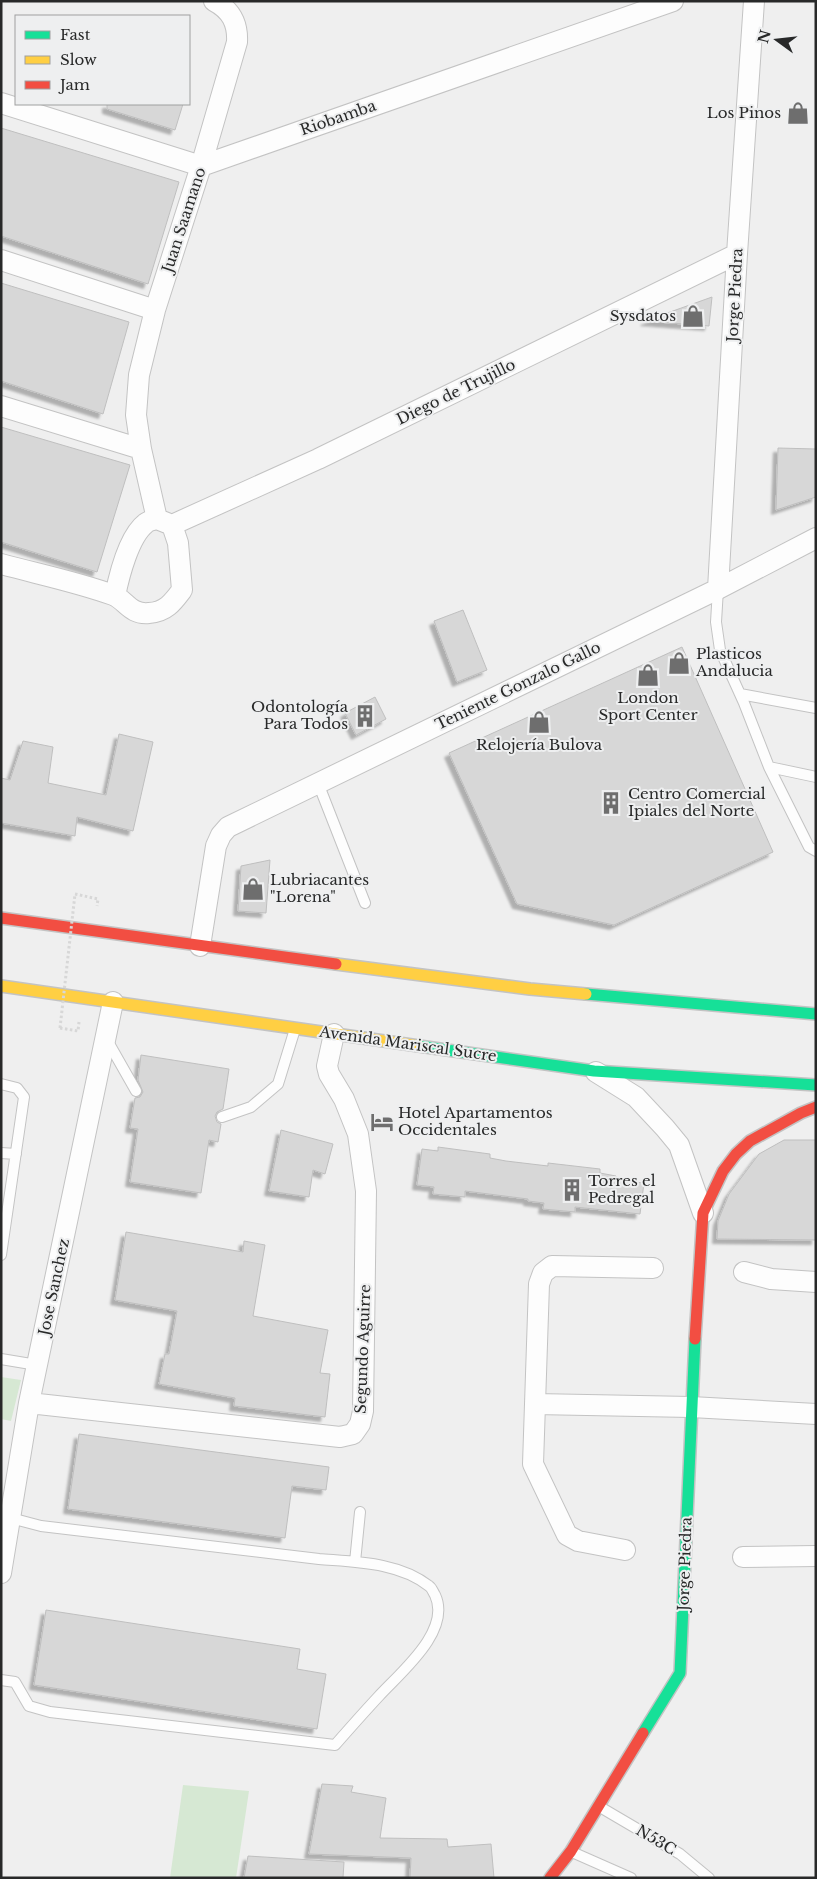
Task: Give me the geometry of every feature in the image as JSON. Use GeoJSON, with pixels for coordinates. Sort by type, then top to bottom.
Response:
{"type":"FeatureCollection","features":[{"type":"Feature","properties":{"kind":"main road"},"geometry":{"type":"LineString","coordinates":[[1,918],[530,989],[816,1014]]}},
{"type":"Feature","properties":{"kind":"main road","name":"Avenida Mariscal Sucre"},"geometry":{"type":"LineString","coordinates":[[1,986],[594,1071],[816,1085]]}},
{"type":"Feature","properties":{"kind":"main road","name":"Jorge Piedra"},"geometry":{"type":"LineString","coordinates":[[550,1878],[571,1851],[680,1673],[691,1407],[703,1213],[723,1171],[736,1154],[750,1141],[801,1113],[816,1108]]}},
{"type":"Feature","properties":{"kind":"street","name":"Juan Saamano"},"geometry":{"type":"LineString","coordinates":[[164,522],[141,449],[136,414],[139,375],[155,310],[201,166],[237,42],[236,23],[224,6],[214,1]]}},
{"type":"Feature","properties":{"kind":"street","name":"Riobamba"},"geometry":{"type":"LineString","coordinates":[[201,166],[673,1]]}},
{"type":"Feature","properties":{"kind":"street","name":"Jorge Piedra"},"geometry":{"type":"LineString","coordinates":[[718,589],[737,254],[754,1]]}},
{"type":"Feature","properties":{"kind":"street"},"geometry":{"type":"LineString","coordinates":[[1,103],[201,166]]}},
{"type":"Feature","properties":{"kind":"street","name":"Diego de Trujillo"},"geometry":{"type":"LineString","coordinates":[[164,522],[318,459],[737,254]]}},
{"type":"Feature","properties":{"kind":"street"},"geometry":{"type":"LineString","coordinates":[[1,260],[155,310]]}},
{"type":"Feature","properties":{"kind":"street"},"geometry":{"type":"LineString","coordinates":[[1,406],[141,449]]}},
{"type":"Feature","properties":{"kind":"street"},"geometry":{"type":"LineString","coordinates":[[1,564],[115,596],[130,609],[148,614],[171,606],[182,590],[178,543],[164,522],[146,523],[138,532],[121,568],[115,596]]}},
{"type":"Feature","properties":{"kind":"street","name":"Teniente Gonzalo Gallo"},"geometry":{"type":"LineString","coordinates":[[200,946],[216,846],[221,834],[228,827],[718,589],[816,538]]}},
{"type":"Feature","properties":{"kind":"street","name":"Jose Sanchez"},"geometry":{"type":"LineString","coordinates":[[1,1572],[6,1517],[113,1002]]}},
{"type":"Feature","properties":{"kind":"street","name":"Segundo Aguirre"},"geometry":{"type":"LineString","coordinates":[[29,1403],[340,1437],[353,1434],[360,1424],[362,1411],[366,1192],[358,1134],[344,1099],[329,1074],[327,1066],[334,1034]]}},
{"type":"Feature","properties":{"kind":"street","name":"Jorge Piedra"},"geometry":{"type":"LineString","coordinates":[[594,1071],[636,1097],[665,1128],[678,1145],[703,1213]]}},
{"type":"Feature","properties":{"kind":"street"},"geometry":{"type":"LineString","coordinates":[[625,1550],[578,1541],[567,1534],[533,1464],[539,1284],[543,1272],[552,1266],[653,1268]]}},
{"type":"Feature","properties":{"kind":"street"},"geometry":{"type":"LineString","coordinates":[[744,1272],[771,1279],[816,1282]]}},
{"type":"Feature","properties":{"kind":"street"},"geometry":{"type":"LineString","coordinates":[[535,1404],[691,1407],[816,1414]]}},
{"type":"Feature","properties":{"kind":"street"},"geometry":{"type":"LineString","coordinates":[[743,1556],[816,1556]]}},
{"type":"Feature","properties":{"kind":"lane"},"geometry":{"type":"LineString","coordinates":[[718,589],[716,622],[720,650],[769,767],[809,847],[816,851]]}},
{"type":"Feature","properties":{"kind":"lane"},"geometry":{"type":"LineString","coordinates":[[740,694],[816,708]]}},
{"type":"Feature","properties":{"kind":"lane"},"geometry":{"type":"LineString","coordinates":[[769,767],[816,777]]}},
{"type":"Feature","properties":{"kind":"lane"},"geometry":{"type":"LineString","coordinates":[[318,783],[365,903]]}},
{"type":"Feature","properties":{"kind":"lane"},"geometry":{"type":"LineString","coordinates":[[222,1118],[251,1107],[278,1084],[296,1029]]}},
{"type":"Feature","properties":{"kind":"lane"},"geometry":{"type":"LineString","coordinates":[[106,1037],[136,1091]]}},
{"type":"Feature","properties":{"kind":"lane"},"geometry":{"type":"LineString","coordinates":[[1,1084],[16,1088],[24,1097],[4,1218],[1,1255]]}},
{"type":"Feature","properties":{"kind":"lane"},"geometry":{"type":"LineString","coordinates":[[1,1153],[16,1154]]}},
{"type":"Feature","properties":{"kind":"lane"},"geometry":{"type":"LineString","coordinates":[[1,1359],[37,1365]]}},
{"type":"Feature","properties":{"kind":"lane"},"geometry":{"type":"LineString","coordinates":[[355,1562],[360,1512]]}},
{"type":"Feature","properties":{"kind":"lane"},"geometry":{"type":"LineString","coordinates":[[1,1680],[14,1682],[29,1706],[50,1712],[336,1745],[427,1643],[438,1622],[439,1603],[431,1587],[411,1575],[386,1567],[50,1527],[6,1517]]}},
{"type":"Feature","properties":{"kind":"lane","name":"N53C"},"geometry":{"type":"LineString","coordinates":[[599,1806],[680,1854],[709,1878]]}},
{"type":"Feature","properties":{"kind":"lane"},"geometry":{"type":"LineString","coordinates":[[571,1851],[631,1878]]}},
{"type":"Feature","properties":{"kind":"path"},"geometry":{"type":"LineString","coordinates":[[78,1031],[60,1028],[75,894],[98,899]]}},
{"type":"Feature","properties":{"kind":"green space"},"geometry":{"type":"Polygon","coordinates":[[[1,1377],[21,1380],[11,1421],[1,1419],[1,1377]]]}},
{"type":"Feature","properties":{"kind":"green space"},"geometry":{"type":"Polygon","coordinates":[[[183,1785],[249,1791],[236,1878],[170,1878],[183,1785]]]}},
{"type":"Feature","properties":{"kind":"building"},"geometry":{"type":"Polygon","coordinates":[[[107,105],[183,105],[175,130],[107,109],[107,105]]]}},
{"type":"Feature","properties":{"kind":"building"},"geometry":{"type":"Polygon","coordinates":[[[1,128],[179,182],[148,284],[1,236],[1,128]]]}},
{"type":"Feature","properties":{"kind":"building"},"geometry":{"type":"Polygon","coordinates":[[[1,283],[129,322],[103,414],[1,381],[1,283]]]}},
{"type":"Feature","properties":{"kind":"building","name":"Sysdatos"},"geometry":{"type":"Polygon","coordinates":[[[712,297],[709,326],[645,321],[712,297]]]}},
{"type":"Feature","properties":{"kind":"building"},"geometry":{"type":"Polygon","coordinates":[[[1,427],[130,465],[97,572],[1,542],[1,427]]]}},
{"type":"Feature","properties":{"kind":"building"},"geometry":{"type":"Polygon","coordinates":[[[778,448],[816,449],[816,497],[776,510],[778,448]]]}},
{"type":"Feature","properties":{"kind":"building"},"geometry":{"type":"Polygon","coordinates":[[[463,610],[487,670],[457,682],[434,621],[463,610]]]}},
{"type":"Feature","properties":{"kind":"building","name":"Centro Comercial Ipiales del Norte"},"geometry":{"type":"Polygon","coordinates":[[[682,647],[773,852],[614,925],[517,904],[449,753],[682,647]]]}},
{"type":"Feature","properties":{"kind":"building","name":"Odontología Para Todos"},"geometry":{"type":"Polygon","coordinates":[[[375,697],[386,719],[356,735],[345,713],[375,697]]]}},
{"type":"Feature","properties":{"kind":"building"},"geometry":{"type":"Polygon","coordinates":[[[119,734],[153,742],[133,831],[77,817],[75,836],[1,823],[1,778],[10,780],[23,741],[53,747],[48,783],[106,795],[119,734]]]}},
{"type":"Feature","properties":{"kind":"building","name":"Lubriacantes \"Lorena\""},"geometry":{"type":"Polygon","coordinates":[[[270,860],[266,913],[238,911],[241,866],[270,860]]]}},
{"type":"Feature","properties":{"kind":"building"},"geometry":{"type":"Polygon","coordinates":[[[141,1055],[229,1069],[223,1109],[217,1112],[215,1116],[217,1122],[221,1124],[218,1142],[209,1140],[201,1193],[130,1182],[138,1129],[130,1128],[135,1098],[140,1097],[143,1092],[138,1080],[141,1055]]]}},
{"type":"Feature","properties":{"kind":"building"},"geometry":{"type":"Polygon","coordinates":[[[281,1130],[333,1144],[325,1174],[313,1170],[309,1197],[269,1191],[281,1130]]]}},
{"type":"Feature","properties":{"kind":"building"},"geometry":{"type":"Polygon","coordinates":[[[784,1140],[816,1140],[816,1240],[717,1239],[718,1221],[729,1194],[759,1154],[784,1140]]]}},
{"type":"Feature","properties":{"kind":"building"},"geometry":{"type":"Polygon","coordinates":[[[438,1147],[490,1154],[490,1158],[506,1161],[548,1166],[548,1163],[600,1169],[600,1173],[616,1176],[616,1180],[644,1183],[640,1214],[575,1207],[575,1212],[543,1209],[544,1203],[528,1201],[528,1199],[465,1191],[465,1197],[433,1194],[434,1187],[417,1185],[422,1149],[438,1151],[438,1147]]]}},
{"type":"Feature","properties":{"kind":"building"},"geometry":{"type":"Polygon","coordinates":[[[126,1232],[243,1252],[244,1241],[265,1245],[253,1316],[328,1330],[320,1373],[330,1374],[325,1417],[234,1406],[235,1398],[159,1384],[165,1354],[169,1354],[177,1311],[115,1300],[126,1232]]]}},
{"type":"Feature","properties":{"kind":"building"},"geometry":{"type":"Polygon","coordinates":[[[79,1434],[329,1467],[326,1490],[292,1486],[285,1538],[68,1509],[79,1434]]]}},
{"type":"Feature","properties":{"kind":"building"},"geometry":{"type":"Polygon","coordinates":[[[46,1610],[300,1649],[297,1669],[326,1674],[317,1729],[34,1685],[46,1610]]]}},
{"type":"Feature","properties":{"kind":"building"},"geometry":{"type":"Polygon","coordinates":[[[322,1784],[353,1786],[351,1792],[386,1798],[380,1838],[447,1839],[448,1847],[491,1844],[494,1878],[410,1878],[411,1858],[309,1854],[322,1784]]]}},
{"type":"Feature","properties":{"kind":"building"},"geometry":{"type":"Polygon","coordinates":[[[248,1856],[344,1862],[343,1878],[244,1878],[248,1856]]]}},
{"type":"Feature","properties":{"kind":"traffic: fast"},"geometry":{"type":"LineString","coordinates":[[586,994],[816,1014]]}},
{"type":"Feature","properties":{"kind":"traffic: fast"},"geometry":{"type":"LineString","coordinates":[[419,1046],[594,1071],[816,1085]]}},
{"type":"Feature","properties":{"kind":"traffic: fast"},"geometry":{"type":"LineString","coordinates":[[643,1733],[680,1673],[695,1339]]}},
{"type":"Feature","properties":{"kind":"traffic: slow"},"geometry":{"type":"LineString","coordinates":[[336,964],[530,989],[586,994]]}},
{"type":"Feature","properties":{"kind":"traffic: slow"},"geometry":{"type":"LineString","coordinates":[[1,986],[419,1046]]}},
{"type":"Feature","properties":{"kind":"traffic: jam"},"geometry":{"type":"LineString","coordinates":[[1,918],[336,964]]}},
{"type":"Feature","properties":{"kind":"traffic: jam"},"geometry":{"type":"LineString","coordinates":[[695,1339],[703,1213],[723,1171],[736,1154],[750,1141],[801,1113],[816,1107]]}},
{"type":"Feature","properties":{"kind":"traffic: jam"},"geometry":{"type":"LineString","coordinates":[[550,1878],[571,1851],[643,1733]]}},
{"type":"Feature","properties":{"kind":"place","name":"Los Pinos"},"geometry":{"type":"Point","coordinates":[798,113]}},
{"type":"Feature","properties":{"kind":"place","name":"Sysdatos"},"geometry":{"type":"Point","coordinates":[693,316]}},
{"type":"Feature","properties":{"kind":"place","name":"Plasticos Andalucia"},"geometry":{"type":"Point","coordinates":[679,663]}},
{"type":"Feature","properties":{"kind":"place","name":"London Sport Center"},"geometry":{"type":"Point","coordinates":[648,675]}},
{"type":"Feature","properties":{"kind":"place","name":"Odontología Para Todos"},"geometry":{"type":"Point","coordinates":[365,716]}},
{"type":"Feature","properties":{"kind":"place","name":"Relojería Bulova"},"geometry":{"type":"Point","coordinates":[539,722]}},
{"type":"Feature","properties":{"kind":"place","name":"Centro Comercial Ipiales del Norte"},"geometry":{"type":"Point","coordinates":[611,803]}},
{"type":"Feature","properties":{"kind":"place","name":"Lubriacantes \"Lorena\""},"geometry":{"type":"Point","coordinates":[253,889]}},
{"type":"Feature","properties":{"kind":"place","name":"Hotel Apartamentos Occidentales"},"geometry":{"type":"Point","coordinates":[382,1122]}},
{"type":"Feature","properties":{"kind":"place","name":"Torres el Pedregal"},"geometry":{"type":"Point","coordinates":[572,1190]}}]}
